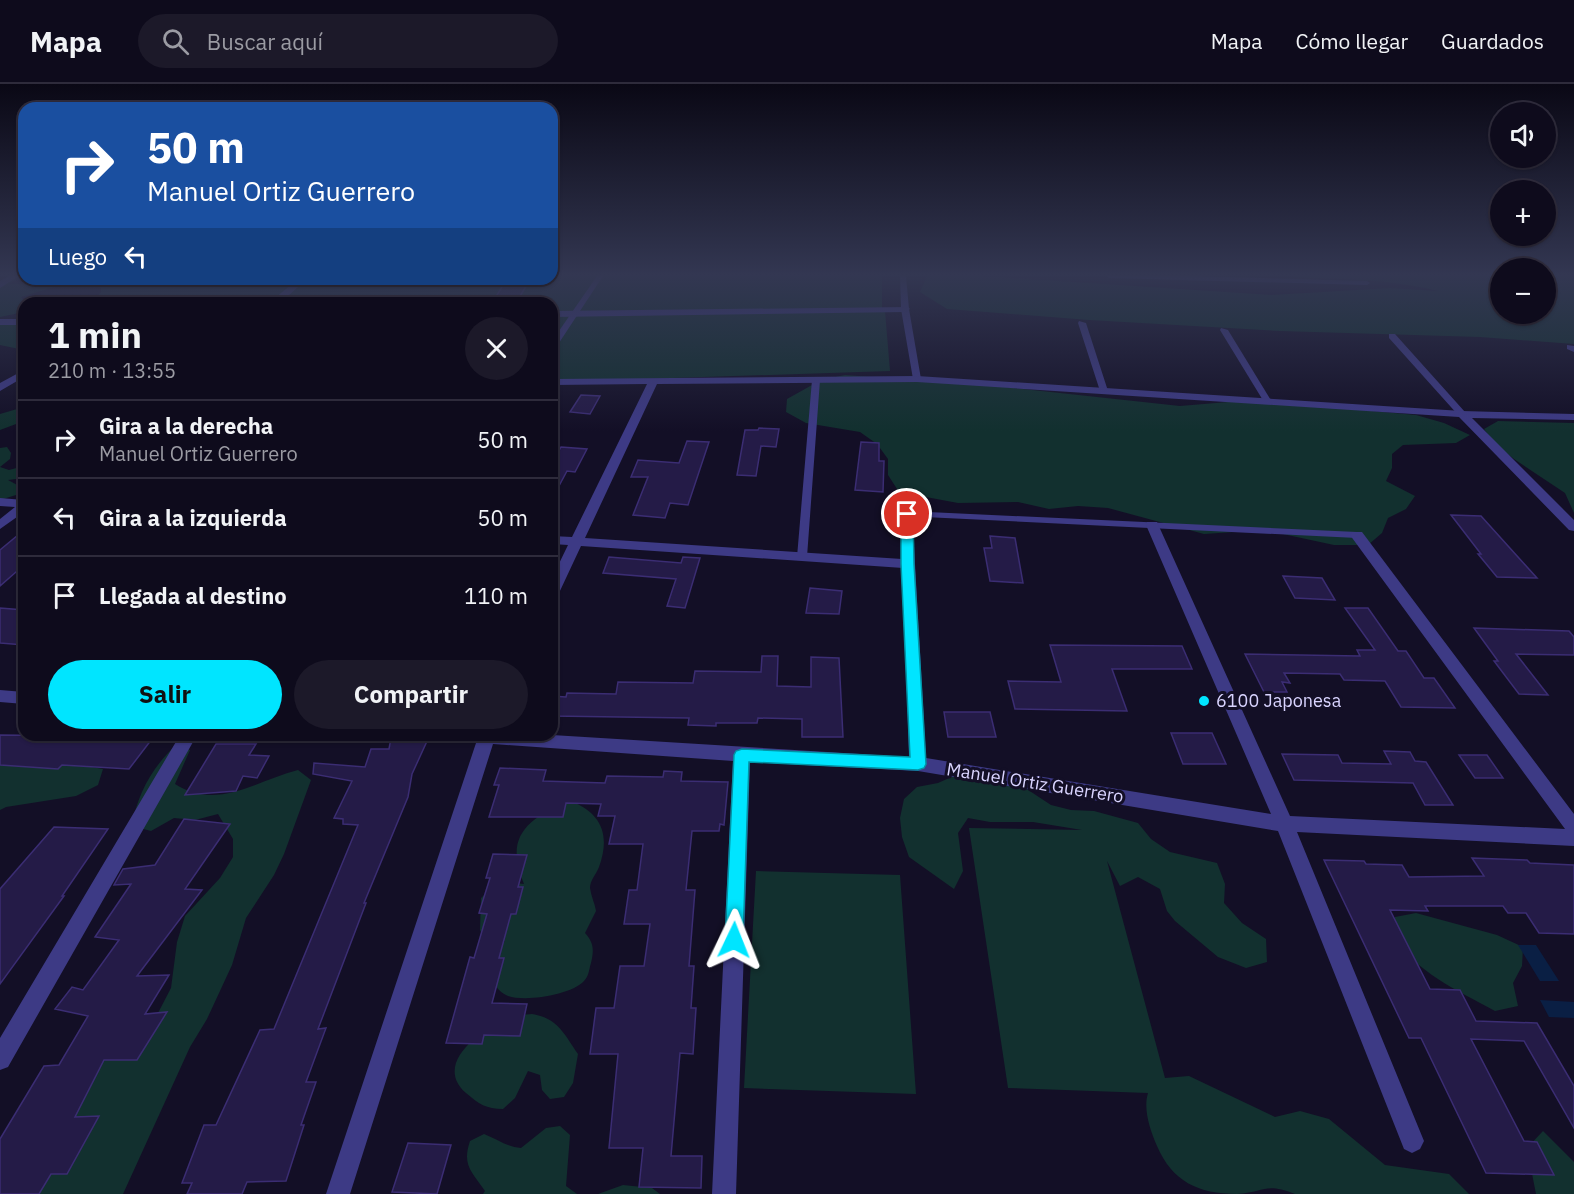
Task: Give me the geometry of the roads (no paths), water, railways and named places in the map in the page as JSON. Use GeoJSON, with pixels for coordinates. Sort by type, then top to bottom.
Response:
{"type":"FeatureCollection","features":[{"type":"Feature","properties":{"kind":"street"},"geometry":{"type":"LineString","coordinates":[[0,388],[18,377]]}},
{"type":"Feature","properties":{"kind":"street"},"geometry":{"type":"LineString","coordinates":[[558,382],[917,379],[1462,414],[1574,417]]}},
{"type":"Feature","properties":{"kind":"street"},"geometry":{"type":"LineString","coordinates":[[558,580],[653,382]]}},
{"type":"Feature","properties":{"kind":"street"},"geometry":{"type":"LineString","coordinates":[[1462,414],[1574,527]]}},
{"type":"Feature","properties":{"kind":"street"},"geometry":{"type":"LineString","coordinates":[[0,502],[18,504]]}},
{"type":"Feature","properties":{"kind":"street"},"geometry":{"type":"LineString","coordinates":[[0,525],[18,510]]}},
{"type":"Feature","properties":{"kind":"street"},"geometry":{"type":"LineString","coordinates":[[907,514],[918,764]]}},
{"type":"Feature","properties":{"kind":"street"},"geometry":{"type":"LineString","coordinates":[[1152,525],[1284,824],[1412,1141]]}},
{"type":"Feature","properties":{"kind":"street"},"geometry":{"type":"LineString","coordinates":[[1357,535],[1574,828]]}},
{"type":"Feature","properties":{"kind":"street"},"geometry":{"type":"LineString","coordinates":[[558,540],[908,564]]}},
{"type":"Feature","properties":{"kind":"street"},"geometry":{"type":"LineString","coordinates":[[0,696],[18,698]]}},
{"type":"Feature","properties":{"kind":"street"},"geometry":{"type":"LineString","coordinates":[[0,1059],[186,741]]}},
{"type":"Feature","properties":{"kind":"street"},"geometry":{"type":"LineString","coordinates":[[338,1194],[485,741]]}},
{"type":"Feature","properties":{"kind":"street","name":"Manuel Ortiz Guerrero"},"geometry":{"type":"LineString","coordinates":[[554,741],[742,755],[918,764],[1284,824],[1574,838]]}},
{"type":"Feature","properties":{"kind":"street"},"geometry":{"type":"LineString","coordinates":[[724,1194],[742,755]]}},
{"type":"Feature","properties":{"kind":"lane"},"geometry":{"type":"LineString","coordinates":[[908,328],[917,379]]}},
{"type":"Feature","properties":{"kind":"lane"},"geometry":{"type":"LineString","coordinates":[[1084,328],[1104,391]]}},
{"type":"Feature","properties":{"kind":"lane"},"geometry":{"type":"LineString","coordinates":[[1224,330],[1268,402]]}},
{"type":"Feature","properties":{"kind":"lane"},"geometry":{"type":"LineString","coordinates":[[1392,336],[1462,414]]}},
{"type":"Feature","properties":{"kind":"lane"},"geometry":{"type":"LineString","coordinates":[[802,556],[816,380]]}},
{"type":"Feature","properties":{"kind":"lane"},"geometry":{"type":"LineString","coordinates":[[907,514],[1357,535]]}},
{"type":"Feature","properties":{"kind":"water"},"geometry":{"type":"Polygon","coordinates":[[[1518,945],[1536,945],[1559,981],[1540,981],[1518,945]]]}},
{"type":"Feature","properties":{"kind":"water"},"geometry":{"type":"Polygon","coordinates":[[[1540,1000],[1574,1002],[1574,1018],[1549,1017],[1540,1000]]]}},
{"type":"Feature","properties":{"kind":"place","name":"6100 Japonesa"},"geometry":{"type":"Point","coordinates":[1204,701]}}]}
